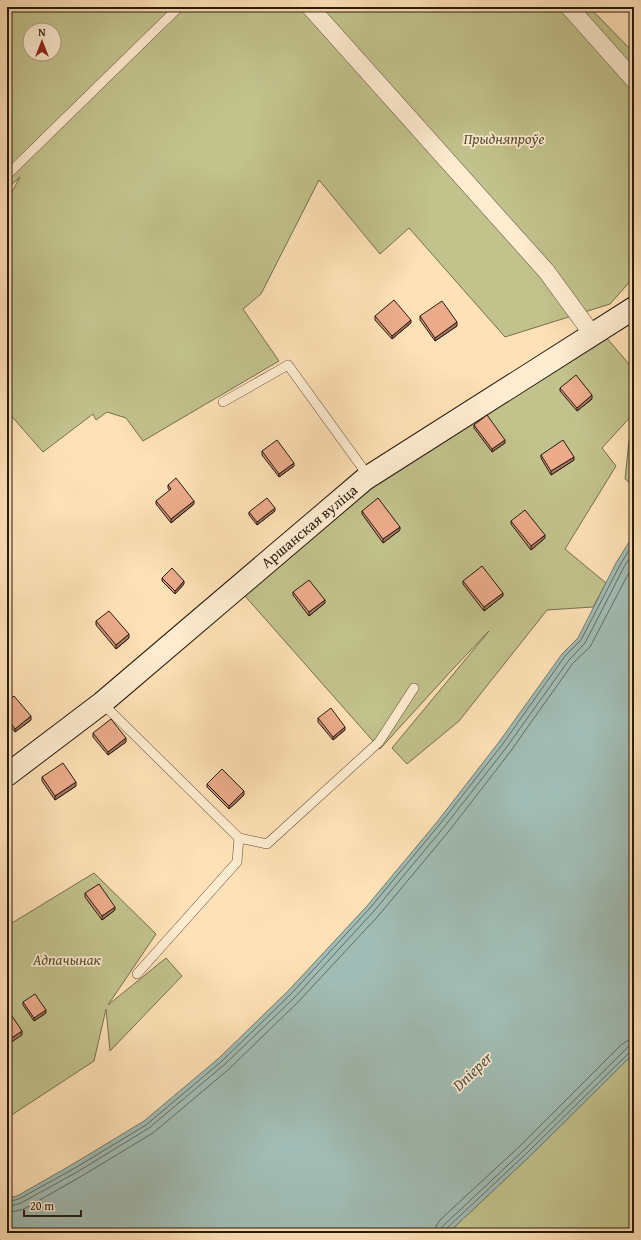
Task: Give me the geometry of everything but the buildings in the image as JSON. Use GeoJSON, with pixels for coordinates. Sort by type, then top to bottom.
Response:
{"type":"FeatureCollection","features":[{"type":"Feature","properties":{"kind":"street"},"geometry":{"type":"LineString","coordinates":[[310,7],[547,272],[592,334]]}},
{"type":"Feature","properties":{"kind":"street"},"geometry":{"type":"LineString","coordinates":[[569,7],[634,80]]}},
{"type":"Feature","properties":{"kind":"street","name":"Аршанская вуліца"},"geometry":{"type":"LineString","coordinates":[[7,775],[102,703],[369,476],[634,308]]}},
{"type":"Feature","properties":{"kind":"lane"},"geometry":{"type":"LineString","coordinates":[[7,175],[179,7]]}},
{"type":"Feature","properties":{"kind":"lane"},"geometry":{"type":"LineString","coordinates":[[223,402],[288,364],[369,476]]}},
{"type":"Feature","properties":{"kind":"lane"},"geometry":{"type":"LineString","coordinates":[[102,703],[239,838],[267,844],[379,742],[414,688]]}},
{"type":"Feature","properties":{"kind":"lane"},"geometry":{"type":"LineString","coordinates":[[137,974],[237,862],[239,838]]}},
{"type":"Feature","properties":{"kind":"green space","name":"Прыдняпроўе"},"geometry":{"type":"Polygon","coordinates":[[[7,7],[589,7],[634,53],[634,277],[610,304],[505,337],[409,228],[380,254],[319,180],[261,294],[243,309],[279,361],[143,441],[126,418],[107,412],[96,420],[93,414],[43,452],[7,411],[7,201],[20,177],[7,189],[7,7]]]}},
{"type":"Feature","properties":{"kind":"green space"},"geometry":{"type":"Polygon","coordinates":[[[606,337],[634,370],[634,413],[602,448],[616,466],[565,549],[606,583],[593,607],[547,610],[459,721],[407,764],[392,748],[489,631],[380,749],[245,596],[376,483],[606,337]]]}},
{"type":"Feature","properties":{"kind":"green space"},"geometry":{"type":"Polygon","coordinates":[[[634,435],[634,486],[625,479],[629,441],[634,435]]]}},
{"type":"Feature","properties":{"kind":"green space","name":"Адпачынак"},"geometry":{"type":"Polygon","coordinates":[[[94,873],[156,934],[108,1005],[166,958],[182,976],[110,1051],[106,1009],[94,1061],[7,1118],[7,926],[94,873]]]}},
{"type":"Feature","properties":{"kind":"green space"},"geometry":{"type":"Polygon","coordinates":[[[634,1053],[634,1233],[448,1233],[531,1155],[634,1053]]]}},
{"type":"Feature","properties":{"kind":"water","name":"Dnieper"},"geometry":{"type":"Polygon","coordinates":[[[634,534],[634,1053],[531,1155],[448,1233],[7,1233],[7,1198],[17,1196],[144,1121],[219,1058],[288,991],[367,906],[437,822],[499,742],[562,654],[578,638],[616,563],[634,534]]]}}]}
